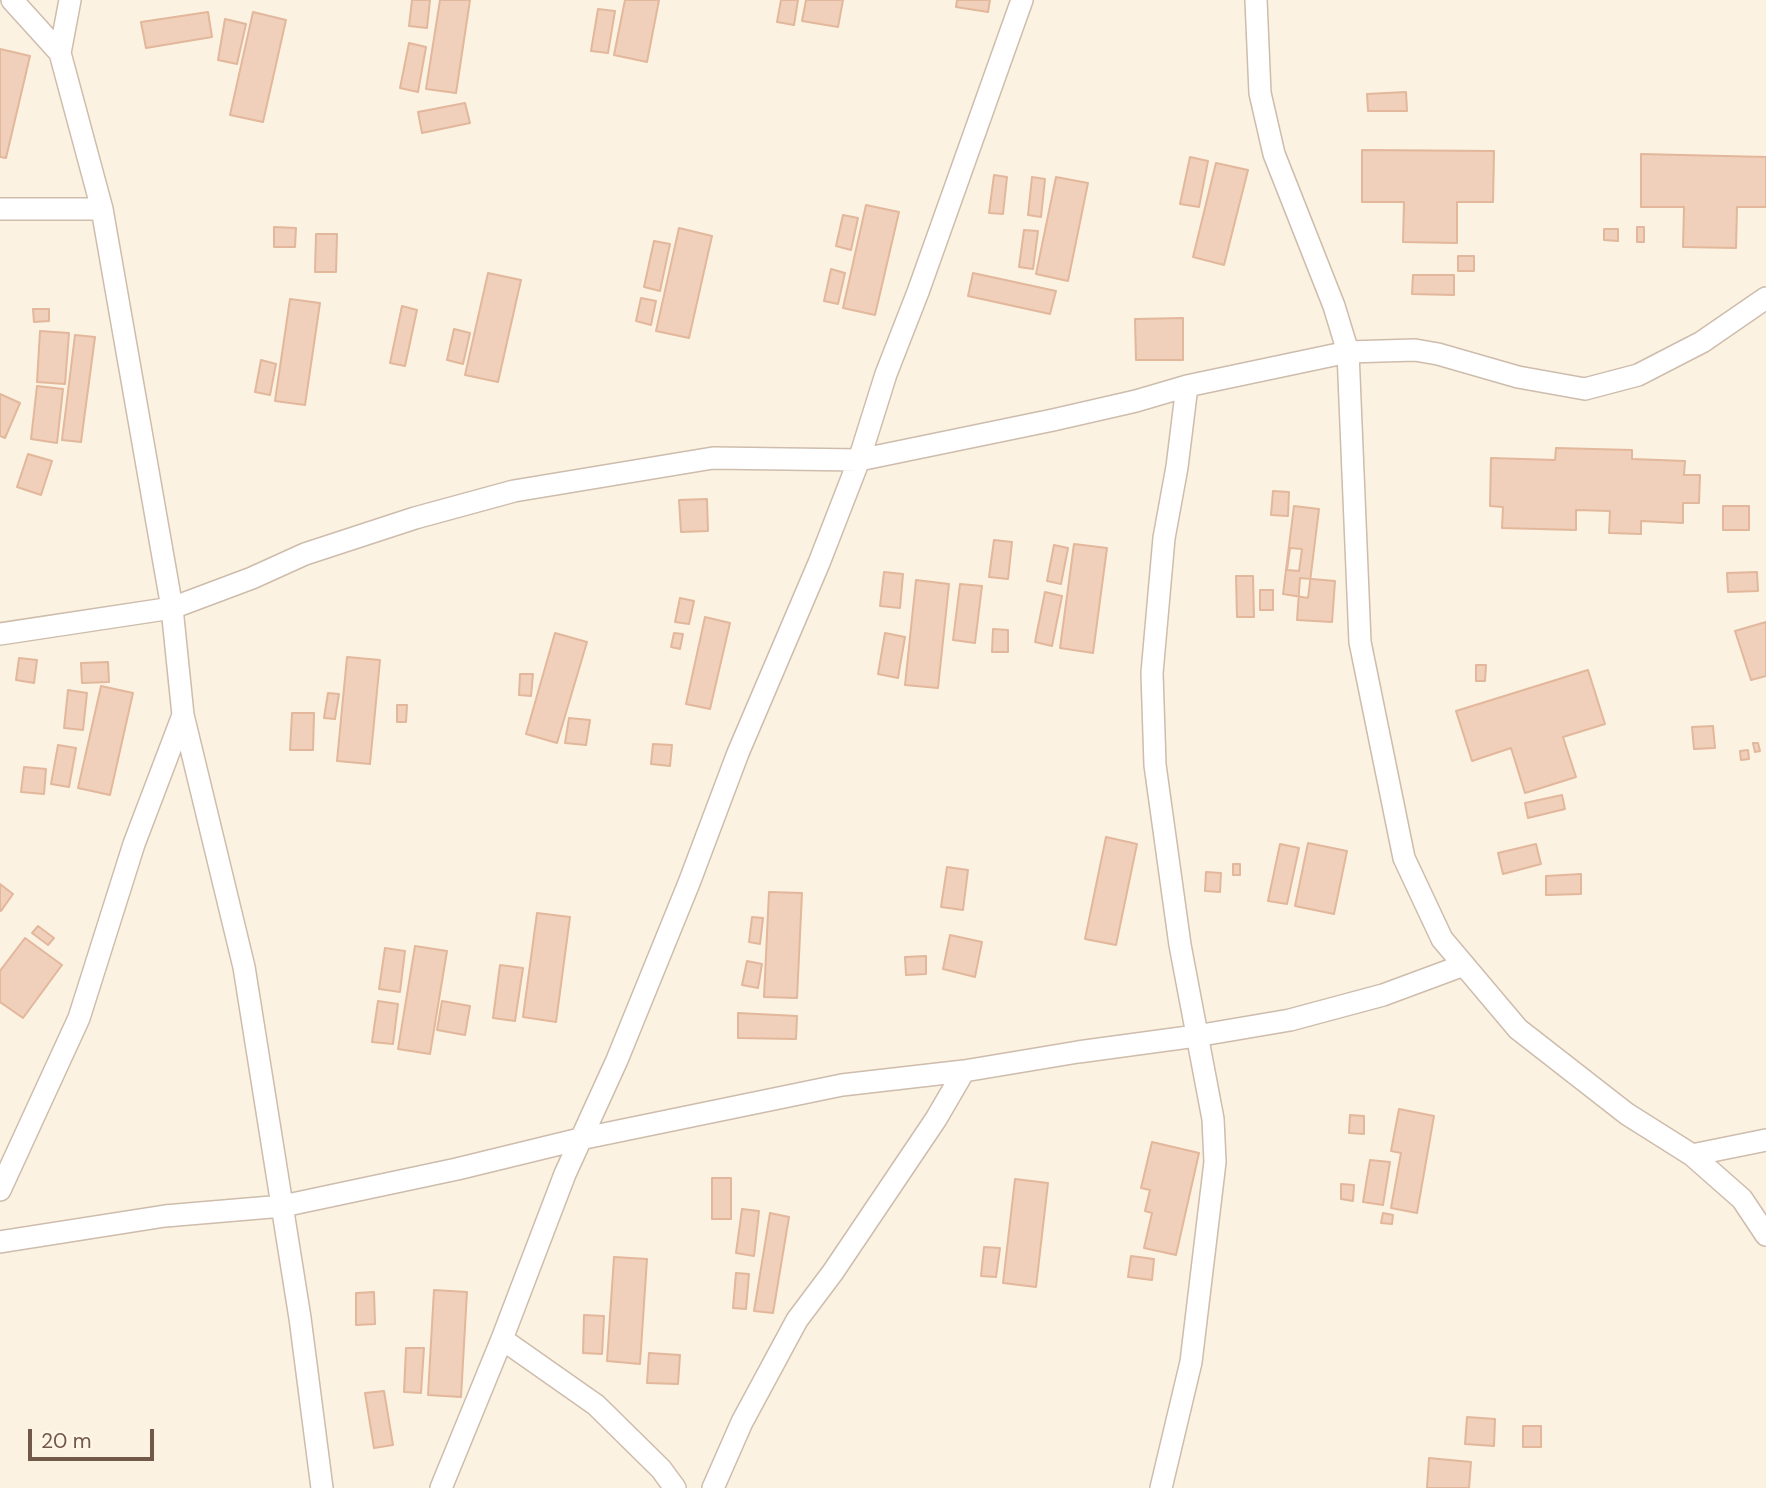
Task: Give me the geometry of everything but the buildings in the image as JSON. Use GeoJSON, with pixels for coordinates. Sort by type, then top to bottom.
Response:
{"type":"FeatureCollection","features":[{"type":"Feature","properties":{"kind":"lane"},"geometry":{"type":"LineString","coordinates":[[12,0],[60,54]]}},
{"type":"Feature","properties":{"kind":"lane"},"geometry":{"type":"LineString","coordinates":[[70,0],[60,54],[102,209],[172,608],[183,715],[244,967],[284,1206],[322,1488]]}},
{"type":"Feature","properties":{"kind":"lane"},"geometry":{"type":"LineString","coordinates":[[441,1488],[565,1174],[617,1060],[689,883],[737,753],[819,563],[859,460],[886,374],[1022,0]]}},
{"type":"Feature","properties":{"kind":"lane"},"geometry":{"type":"LineString","coordinates":[[1256,0],[1260,93],[1274,154],[1334,306],[1348,352],[1360,642],[1404,858],[1442,939],[1518,1029],[1628,1114],[1692,1155],[1742,1199],[1766,1235]]}},
{"type":"Feature","properties":{"kind":"lane"},"geometry":{"type":"LineString","coordinates":[[0,209],[102,209]]}},
{"type":"Feature","properties":{"kind":"lane"},"geometry":{"type":"LineString","coordinates":[[0,634],[172,608],[252,578],[305,554],[514,491],[713,458],[859,460],[1053,420],[1187,386],[1348,352],[1415,350],[1518,377],[1586,389],[1638,375],[1702,342],[1766,298]]}},
{"type":"Feature","properties":{"kind":"lane"},"geometry":{"type":"LineString","coordinates":[[1161,1488],[1191,1362],[1215,1162],[1213,1119],[1180,945],[1154,765],[1152,673],[1164,538],[1177,467],[1187,386]]}},
{"type":"Feature","properties":{"kind":"lane"},"geometry":{"type":"LineString","coordinates":[[0,1191],[79,1018],[134,844],[183,715]]}},
{"type":"Feature","properties":{"kind":"lane"},"geometry":{"type":"LineString","coordinates":[[0,1242],[164,1216],[284,1206],[457,1169],[580,1139],[842,1085],[964,1070],[1290,1020],[1383,995],[1464,965]]}},
{"type":"Feature","properties":{"kind":"lane"},"geometry":{"type":"LineString","coordinates":[[713,1488],[742,1422],[797,1320],[833,1272],[936,1119],[964,1070]]}},
{"type":"Feature","properties":{"kind":"lane"},"geometry":{"type":"LineString","coordinates":[[1692,1155],[1766,1140]]}},
{"type":"Feature","properties":{"kind":"lane"},"geometry":{"type":"LineString","coordinates":[[502,1339],[596,1405],[661,1469],[675,1488]]}}]}
